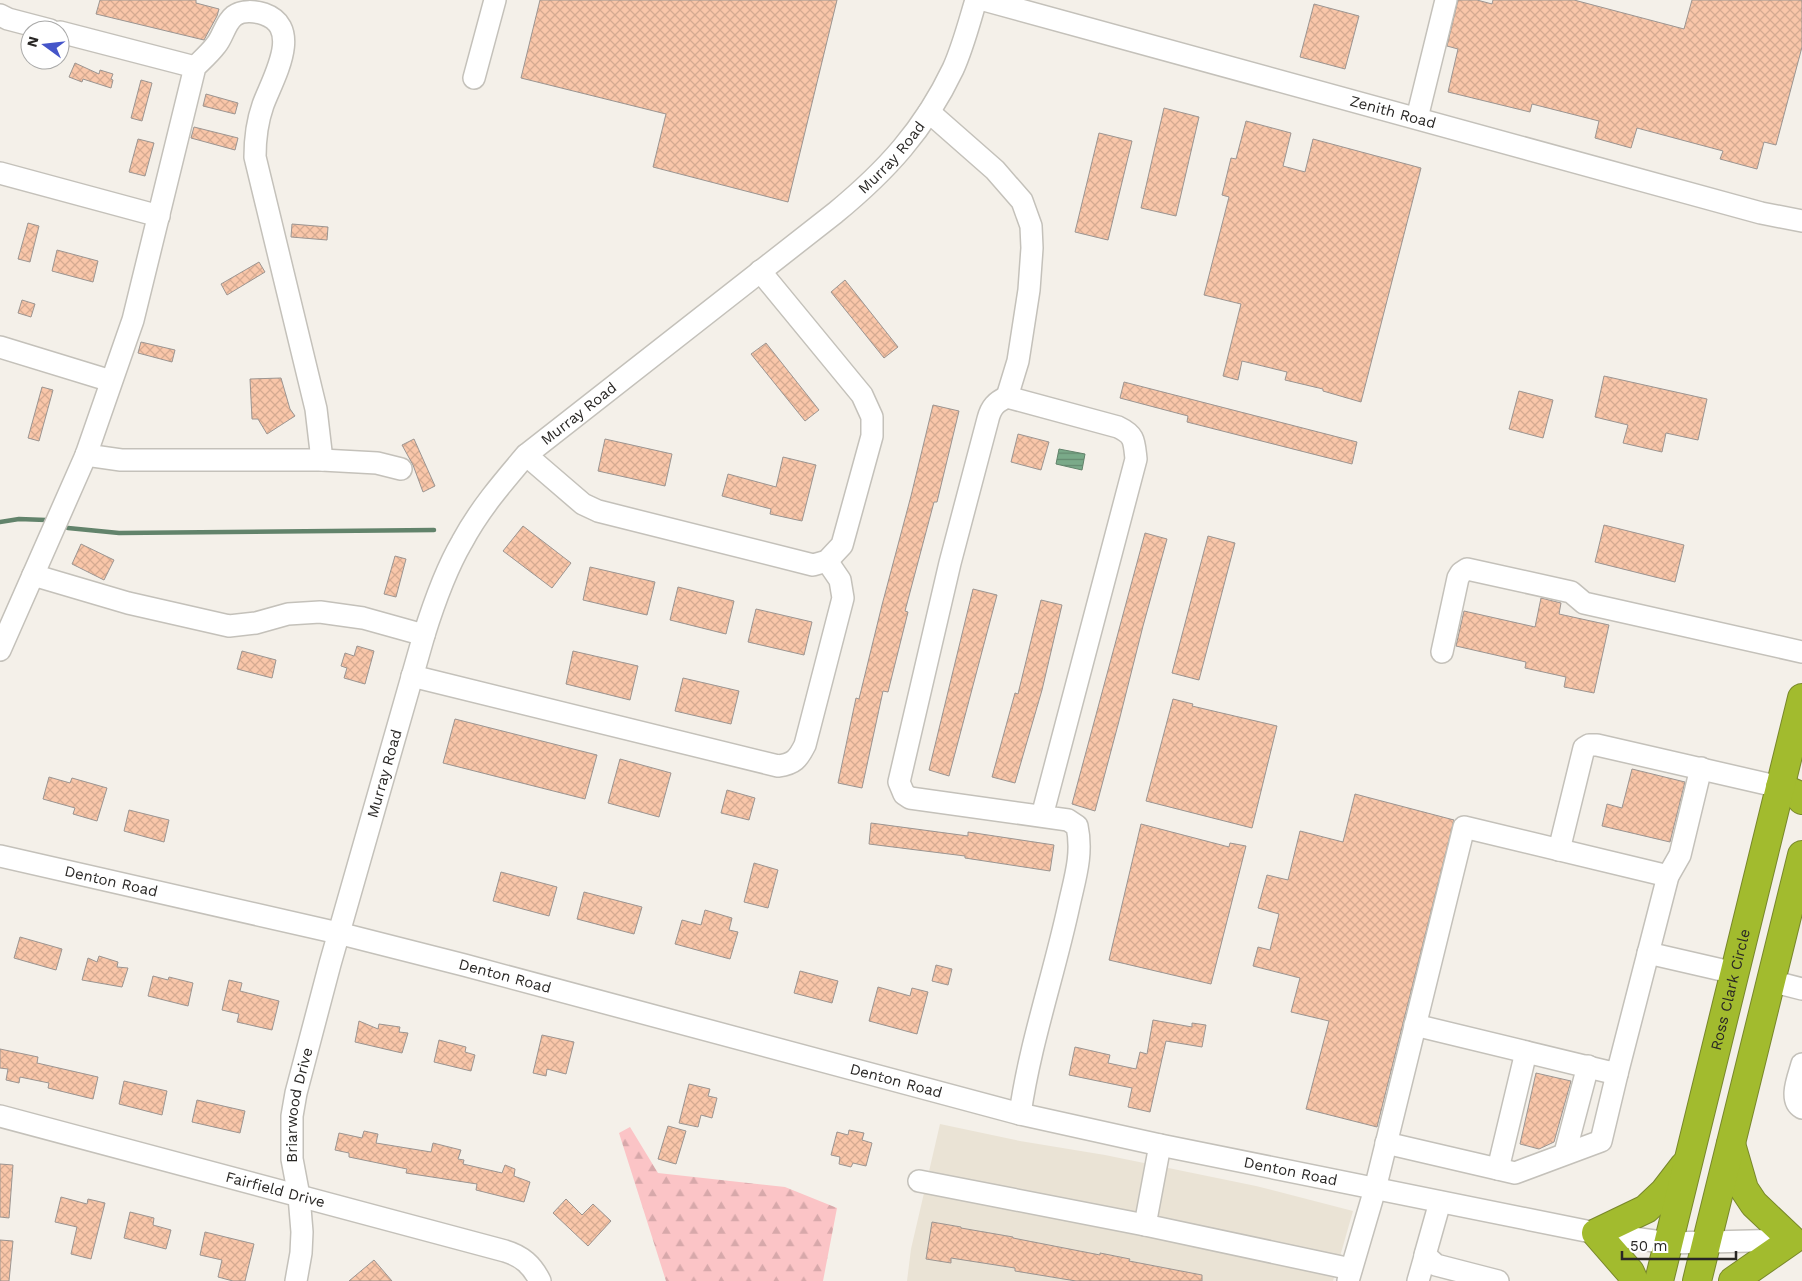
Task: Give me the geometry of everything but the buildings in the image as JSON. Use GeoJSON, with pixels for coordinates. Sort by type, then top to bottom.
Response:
{"type":"FeatureCollection","features":[{"type":"Feature","properties":{"kind":"highway","name":"Ross Clark Circle"},"geometry":{"type":"LineString","coordinates":[[1659,1281],[1735,973],[1791,793],[1802,698]]}},
{"type":"Feature","properties":{"kind":"highway"},"geometry":{"type":"LineString","coordinates":[[1697,1281],[1802,855]]}},
{"type":"Feature","properties":{"kind":"highway"},"geometry":{"type":"LineString","coordinates":[[1730,1143],[1744,1189],[1754,1204],[1797,1240],[1734,1281]]}},
{"type":"Feature","properties":{"kind":"highway"},"geometry":{"type":"LineString","coordinates":[[1634,1281],[1630,1272],[1596,1233],[1646,1209],[1664,1192],[1689,1158]]}},
{"type":"Feature","properties":{"kind":"street"},"geometry":{"type":"LineString","coordinates":[[474,78],[495,0]]}},
{"type":"Feature","properties":{"kind":"street","name":"Murray Road"},"geometry":{"type":"LineString","coordinates":[[338,934],[436,598],[461,542],[476,518],[501,484],[526,455],[865,188],[908,143],[929,112],[953,67],[976,0]]}},
{"type":"Feature","properties":{"kind":"street","name":"Zenith Road"},"geometry":{"type":"LineString","coordinates":[[984,0],[1761,213],[1802,221]]}},
{"type":"Feature","properties":{"kind":"street"},"geometry":{"type":"LineString","coordinates":[[1417,118],[1446,0]]}},
{"type":"Feature","properties":{"kind":"street"},"geometry":{"type":"LineString","coordinates":[[0,650],[86,455],[133,320],[194,67],[216,45],[234,16],[242,13],[253,12],[269,16],[280,25],[284,36],[284,47],[280,61],[258,124],[255,140],[255,157],[316,409],[322,460]]}},
{"type":"Feature","properties":{"kind":"street"},"geometry":{"type":"LineString","coordinates":[[0,16],[20,22]]}},
{"type":"Feature","properties":{"kind":"street"},"geometry":{"type":"LineString","coordinates":[[70,35],[194,67]]}},
{"type":"Feature","properties":{"kind":"street"},"geometry":{"type":"LineString","coordinates":[[929,112],[995,170],[1022,201],[1031,226],[1032,248],[1029,290],[1018,361],[1007,397],[990,410],[950,563],[899,782],[904,794],[910,798],[1068,820],[1077,826],[1080,851],[1064,930],[1024,1085],[1020,1114]]}},
{"type":"Feature","properties":{"kind":"street"},"geometry":{"type":"LineString","coordinates":[[0,173],[159,216]]}},
{"type":"Feature","properties":{"kind":"street"},"geometry":{"type":"LineString","coordinates":[[526,455],[583,504],[598,511],[813,565],[827,561],[842,545],[872,436],[872,417],[862,395],[760,271]]}},
{"type":"Feature","properties":{"kind":"street"},"geometry":{"type":"LineString","coordinates":[[0,347],[112,381]]}},
{"type":"Feature","properties":{"kind":"street"},"geometry":{"type":"LineString","coordinates":[[1007,397],[1118,427],[1128,432],[1134,440],[1136,458],[1042,816]]}},
{"type":"Feature","properties":{"kind":"street"},"geometry":{"type":"LineString","coordinates":[[86,455],[121,460],[322,460],[377,463],[401,469]]}},
{"type":"Feature","properties":{"kind":"street"},"geometry":{"type":"LineString","coordinates":[[412,676],[778,766],[788,765],[801,754],[805,745],[843,598],[840,580],[827,561]]}},
{"type":"Feature","properties":{"kind":"street"},"geometry":{"type":"LineString","coordinates":[[1442,652],[1458,578],[1467,569],[1571,592],[1584,603],[1802,652]]}},
{"type":"Feature","properties":{"kind":"street"},"geometry":{"type":"LineString","coordinates":[[34,575],[128,602],[229,626],[256,623],[288,614],[320,612],[363,618],[424,635]]}},
{"type":"Feature","properties":{"kind":"street"},"geometry":{"type":"LineString","coordinates":[[1559,850],[1584,748],[1589,745],[1597,745],[1701,768],[1791,793]]}},
{"type":"Feature","properties":{"kind":"street"},"geometry":{"type":"LineString","coordinates":[[1386,1143],[1515,1173],[1601,1141],[1668,876],[1680,855],[1701,768]]}},
{"type":"Feature","properties":{"kind":"street"},"geometry":{"type":"LineString","coordinates":[[919,1181],[1145,1225],[1350,1275],[1375,1189],[1464,827],[1668,876]]}},
{"type":"Feature","properties":{"kind":"street","name":"Denton Road"},"geometry":{"type":"LineString","coordinates":[[0,856],[464,965],[1020,1114],[1160,1145],[1596,1233],[1669,1243],[1797,1240]]}},
{"type":"Feature","properties":{"kind":"street","name":"Briarwood Drive"},"geometry":{"type":"LineString","coordinates":[[296,1281],[299,1273],[302,1232],[299,1196],[292,1159],[293,1108],[338,934]]}},
{"type":"Feature","properties":{"kind":"street"},"geometry":{"type":"LineString","coordinates":[[1648,953],[1735,973]]}},
{"type":"Feature","properties":{"kind":"street"},"geometry":{"type":"LineString","coordinates":[[1771,981],[1802,989]]}},
{"type":"Feature","properties":{"kind":"street"},"geometry":{"type":"LineString","coordinates":[[1415,1025],[1617,1074]]}},
{"type":"Feature","properties":{"kind":"street"},"geometry":{"type":"LineString","coordinates":[[1498,1169],[1526,1052]]}},
{"type":"Feature","properties":{"kind":"street"},"geometry":{"type":"LineString","coordinates":[[1802,1064],[1795,1090],[1795,1101],[1802,1108]]}},
{"type":"Feature","properties":{"kind":"street"},"geometry":{"type":"LineString","coordinates":[[1565,1153],[1588,1066]]}},
{"type":"Feature","properties":{"kind":"street","name":"Fairfield Drive"},"geometry":{"type":"LineString","coordinates":[[0,1116],[514,1254],[530,1264],[540,1281]]}},
{"type":"Feature","properties":{"kind":"street"},"geometry":{"type":"LineString","coordinates":[[1145,1225],[1160,1145]]}},
{"type":"Feature","properties":{"kind":"street"},"geometry":{"type":"LineString","coordinates":[[1418,1281],[1440,1202]]}},
{"type":"Feature","properties":{"kind":"street"},"geometry":{"type":"LineString","coordinates":[[1426,1253],[1436,1264],[1498,1281]]}},
{"type":"Feature","properties":{"kind":"shaded area"},"geometry":{"type":"Polygon","coordinates":[[[1059,449],[1085,454],[1082,470],[1056,464],[1059,449]]]}},
{"type":"Feature","properties":{"kind":"shaded area"},"geometry":{"type":"Polygon","coordinates":[[[940,1124],[1256,1186],[1353,1211],[1333,1281],[907,1281],[911,1249],[940,1124]]]}},
{"type":"Feature","properties":{"kind":"green space"},"geometry":{"type":"Polygon","coordinates":[[[630,1127],[658,1173],[785,1187],[837,1208],[823,1281],[666,1281],[619,1133],[630,1127]]]}},
{"type":"Feature","properties":{"kind":"waterway"},"geometry":{"type":"LineString","coordinates":[[0,522],[19,519],[46,520]]}},
{"type":"Feature","properties":{"kind":"waterway"},"geometry":{"type":"LineString","coordinates":[[68,528],[119,533],[434,530]]}}]}
